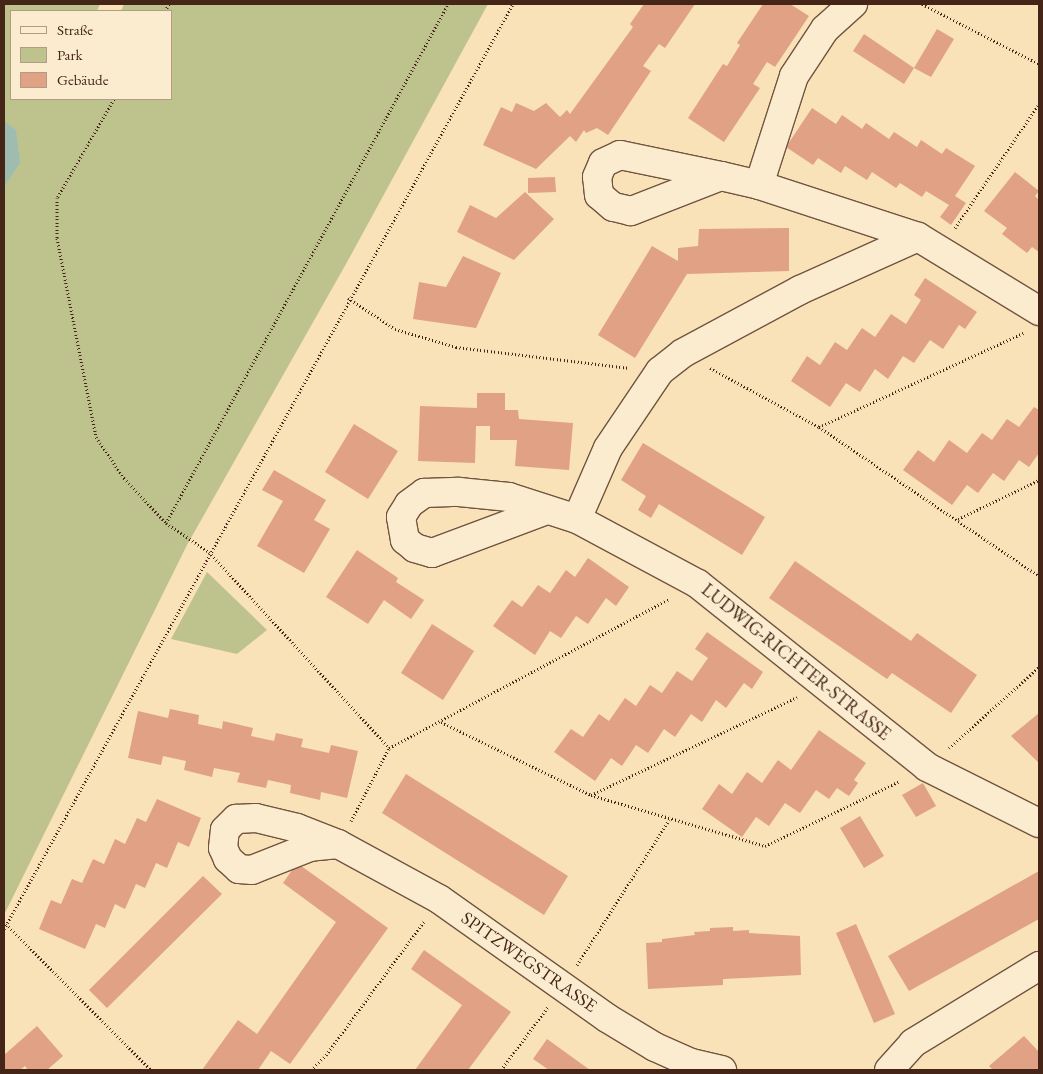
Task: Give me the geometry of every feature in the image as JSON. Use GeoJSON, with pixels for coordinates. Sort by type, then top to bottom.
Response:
{"type":"FeatureCollection","features":[{"type":"Feature","properties":{"kind":"street"},"geometry":{"type":"LineString","coordinates":[[759,185],[794,76],[825,29],[853,4]]}},
{"type":"Feature","properties":{"kind":"street"},"geometry":{"type":"LineString","coordinates":[[721,176],[759,185],[929,243],[1035,320]]}},
{"type":"Feature","properties":{"kind":"street"},"geometry":{"type":"LineString","coordinates":[[577,520],[608,448],[660,371],[683,353],[800,290],[929,243]]}},
{"type":"Feature","properties":{"kind":"street","name":"LUDWIG-RICHTER-STRASSE"},"geometry":{"type":"LineString","coordinates":[[547,510],[577,520],[698,584],[927,767],[1039,823]]}},
{"type":"Feature","properties":{"kind":"street","name":"SPITZWEGSTRASSE"},"geometry":{"type":"LineString","coordinates":[[338,844],[439,899],[563,987],[655,1047],[691,1063],[722,1070]]}},
{"type":"Feature","properties":{"kind":"street"},"geometry":{"type":"LineString","coordinates":[[889,1070],[912,1043],[1039,966]]}},
{"type":"Feature","properties":{"kind":"path"},"geometry":{"type":"LineString","coordinates":[[166,523],[448,4]]}},
{"type":"Feature","properties":{"kind":"path"},"geometry":{"type":"LineString","coordinates":[[4,928],[348,298],[513,4]]}},
{"type":"Feature","properties":{"kind":"path"},"geometry":{"type":"LineString","coordinates":[[922,4],[1039,64]]}},
{"type":"Feature","properties":{"kind":"path"},"geometry":{"type":"LineString","coordinates":[[113,100],[57,198],[57,238],[96,437],[124,478],[166,523],[209,552],[389,748]]}},
{"type":"Feature","properties":{"kind":"path"},"geometry":{"type":"LineString","coordinates":[[929,243],[1039,104]]}},
{"type":"Feature","properties":{"kind":"path"},"geometry":{"type":"LineString","coordinates":[[348,298],[395,329],[456,347],[660,371]]}},
{"type":"Feature","properties":{"kind":"path"},"geometry":{"type":"LineString","coordinates":[[819,428],[1035,320]]}},
{"type":"Feature","properties":{"kind":"path"},"geometry":{"type":"LineString","coordinates":[[683,353],[819,428],[958,519],[1039,576]]}},
{"type":"Feature","properties":{"kind":"path"},"geometry":{"type":"LineString","coordinates":[[958,519],[1039,480]]}},
{"type":"Feature","properties":{"kind":"path"},"geometry":{"type":"LineString","coordinates":[[338,844],[389,748],[698,584]]}},
{"type":"Feature","properties":{"kind":"path"},"geometry":{"type":"LineString","coordinates":[[440,722],[591,795],[669,820],[765,846],[927,767],[1039,667]]}},
{"type":"Feature","properties":{"kind":"path"},"geometry":{"type":"LineString","coordinates":[[591,795],[823,685]]}},
{"type":"Feature","properties":{"kind":"path"},"geometry":{"type":"LineString","coordinates":[[501,1070],[563,987],[669,820]]}},
{"type":"Feature","properties":{"kind":"path"},"geometry":{"type":"LineString","coordinates":[[311,1070],[326,1055],[439,899]]}},
{"type":"Feature","properties":{"kind":"path"},"geometry":{"type":"LineString","coordinates":[[6,924],[150,1070]]}},
{"type":"Feature","properties":{"kind":"green space"},"geometry":{"type":"Polygon","coordinates":[[[4,4],[100,4],[97,10],[10,10],[10,100],[172,100],[172,10],[121,10],[124,4],[488,4],[346,264],[187,545],[4,915],[4,4]]]}},
{"type":"Feature","properties":{"kind":"green space"},"geometry":{"type":"Polygon","coordinates":[[[207,572],[267,630],[237,654],[171,639],[207,572]]]}},
{"type":"Feature","properties":{"kind":"shaded area"},"geometry":{"type":"Polygon","coordinates":[[[4,121],[16,130],[20,163],[4,187],[4,121]]]}},
{"type":"Feature","properties":{"kind":"building"},"geometry":{"type":"Polygon","coordinates":[[[644,4],[695,4],[665,48],[659,44],[643,66],[651,71],[608,135],[597,128],[586,133],[584,130],[576,142],[570,136],[536,169],[483,145],[501,107],[512,112],[516,103],[534,111],[546,103],[560,117],[567,110],[570,114],[633,27],[630,24],[644,4]]]}},
{"type":"Feature","properties":{"kind":"building"},"geometry":{"type":"Polygon","coordinates":[[[763,4],[790,4],[809,16],[775,67],[767,62],[753,84],[760,88],[724,142],[688,118],[723,64],[727,66],[740,45],[737,43],[763,4]]]}},
{"type":"Feature","properties":{"kind":"building"},"geometry":{"type":"Polygon","coordinates":[[[937,29],[954,39],[931,77],[914,68],[937,29]]]}},
{"type":"Feature","properties":{"kind":"building"},"geometry":{"type":"Polygon","coordinates":[[[864,34],[914,68],[904,84],[853,51],[864,34]]]}},
{"type":"Feature","properties":{"kind":"building"},"geometry":{"type":"Polygon","coordinates":[[[812,108],[836,124],[842,115],[862,129],[866,123],[889,139],[894,132],[917,147],[921,140],[942,154],[946,148],[975,166],[955,196],[966,203],[951,225],[940,217],[949,205],[926,191],[922,197],[900,183],[896,188],[872,172],[867,180],[845,166],[841,173],[818,158],[813,165],[786,147],[812,108]]]}},
{"type":"Feature","properties":{"kind":"building"},"geometry":{"type":"Polygon","coordinates":[[[1015,172],[1039,191],[1035,196],[1039,200],[1039,252],[1032,247],[1027,253],[1002,234],[1007,228],[984,211],[1015,172]]]}},
{"type":"Feature","properties":{"kind":"building"},"geometry":{"type":"Polygon","coordinates":[[[555,177],[556,192],[528,193],[528,178],[555,177]]]}},
{"type":"Feature","properties":{"kind":"building"},"geometry":{"type":"Polygon","coordinates":[[[525,192],[554,219],[514,260],[457,232],[470,205],[496,218],[525,192]]]}},
{"type":"Feature","properties":{"kind":"building"},"geometry":{"type":"Polygon","coordinates":[[[789,228],[789,271],[687,274],[635,358],[598,335],[652,246],[678,261],[678,248],[698,246],[699,229],[789,228]]]}},
{"type":"Feature","properties":{"kind":"building"},"geometry":{"type":"Polygon","coordinates":[[[463,256],[501,273],[476,328],[413,319],[419,282],[446,287],[463,256]]]}},
{"type":"Feature","properties":{"kind":"building"},"geometry":{"type":"Polygon","coordinates":[[[925,278],[977,312],[965,329],[959,325],[943,349],[930,340],[914,363],[903,356],[888,379],[875,369],[860,392],[846,383],[830,407],[791,381],[807,356],[820,365],[835,342],[847,350],[862,328],[875,337],[891,314],[906,324],[921,300],[914,295],[925,278]]]}},
{"type":"Feature","properties":{"kind":"building"},"geometry":{"type":"Polygon","coordinates":[[[477,393],[505,393],[505,410],[518,410],[519,419],[573,423],[569,470],[515,466],[517,440],[490,440],[490,426],[476,426],[475,463],[418,461],[420,406],[477,408],[477,393]]]}},
{"type":"Feature","properties":{"kind":"building"},"geometry":{"type":"Polygon","coordinates":[[[1034,407],[1039,410],[1039,453],[1029,467],[1019,460],[1004,481],[993,473],[978,493],[967,485],[952,505],[903,470],[918,450],[934,462],[949,440],[967,453],[982,433],[992,440],[1007,419],[1019,427],[1034,407]]]}},
{"type":"Feature","properties":{"kind":"building"},"geometry":{"type":"Polygon","coordinates":[[[354,424],[398,451],[368,499],[325,472],[354,424]]]}},
{"type":"Feature","properties":{"kind":"building"},"geometry":{"type":"Polygon","coordinates":[[[643,443],[765,517],[742,555],[659,504],[651,518],[638,510],[646,496],[621,480],[643,443]]]}},
{"type":"Feature","properties":{"kind":"building"},"geometry":{"type":"Polygon","coordinates":[[[274,470],[326,500],[314,520],[330,529],[304,573],[257,546],[283,501],[262,490],[274,470]]]}},
{"type":"Feature","properties":{"kind":"building"},"geometry":{"type":"Polygon","coordinates":[[[357,550],[398,578],[396,582],[424,600],[411,619],[384,600],[368,624],[326,597],[357,550]]]}},
{"type":"Feature","properties":{"kind":"building"},"geometry":{"type":"Polygon","coordinates":[[[588,558],[629,587],[616,606],[606,598],[588,624],[576,616],[561,638],[550,631],[535,655],[493,626],[512,600],[522,607],[538,585],[550,593],[566,570],[575,577],[588,558]]]}},
{"type":"Feature","properties":{"kind":"building"},"geometry":{"type":"Polygon","coordinates":[[[795,561],[911,641],[917,633],[977,675],[951,713],[892,673],[887,679],[769,598],[795,561]]]}},
{"type":"Feature","properties":{"kind":"building"},"geometry":{"type":"Polygon","coordinates":[[[432,624],[474,651],[443,700],[401,673],[432,624]]]}},
{"type":"Feature","properties":{"kind":"building"},"geometry":{"type":"Polygon","coordinates":[[[707,632],[763,672],[752,689],[744,683],[726,708],[716,700],[702,722],[691,714],[675,737],[664,729],[648,753],[636,745],[622,766],[611,758],[595,781],[554,752],[571,729],[583,737],[599,714],[609,721],[625,698],[636,706],[650,685],[662,693],[677,671],[692,681],[708,658],[695,649],[707,632]]]}},
{"type":"Feature","properties":{"kind":"building"},"geometry":{"type":"Polygon","coordinates":[[[170,709],[199,715],[198,724],[222,729],[223,721],[253,728],[251,736],[274,741],[276,733],[303,739],[301,747],[329,753],[331,745],[358,751],[347,798],[321,792],[320,800],[290,793],[291,785],[268,780],[266,788],[237,782],[240,773],[214,768],[212,777],[184,770],[186,761],[163,756],[161,765],[128,758],[138,711],[168,718],[170,709]]]}},
{"type":"Feature","properties":{"kind":"building"},"geometry":{"type":"Polygon","coordinates":[[[1039,713],[1039,763],[1011,736],[1039,713]]]}},
{"type":"Feature","properties":{"kind":"building"},"geometry":{"type":"Polygon","coordinates":[[[819,730],[866,763],[854,780],[858,783],[849,796],[837,788],[829,799],[816,790],[800,813],[785,803],[769,826],[756,817],[742,837],[702,809],[719,784],[732,794],[747,772],[762,783],[778,760],[791,770],[819,730]]]}},
{"type":"Feature","properties":{"kind":"building"},"geometry":{"type":"Polygon","coordinates":[[[406,774],[568,876],[544,915],[382,813],[406,774]]]}},
{"type":"Feature","properties":{"kind":"building"},"geometry":{"type":"Polygon","coordinates":[[[923,783],[936,806],[916,817],[902,795],[923,783]]]}},
{"type":"Feature","properties":{"kind":"building"},"geometry":{"type":"Polygon","coordinates":[[[157,799],[201,818],[189,847],[178,842],[167,868],[156,863],[145,888],[136,884],[125,909],[115,904],[105,928],[96,924],[85,949],[39,929],[51,900],[61,904],[72,879],[82,883],[93,859],[104,864],[115,839],[125,844],[137,818],[146,822],[157,799]]]}},
{"type":"Feature","properties":{"kind":"building"},"geometry":{"type":"Polygon","coordinates":[[[860,816],[884,856],[864,868],[840,828],[860,816]]]}},
{"type":"Feature","properties":{"kind":"building"},"geometry":{"type":"Polygon","coordinates":[[[297,863],[388,928],[290,1064],[271,1051],[258,1070],[202,1070],[238,1020],[257,1034],[336,922],[283,883],[297,863]]]}},
{"type":"Feature","properties":{"kind":"building"},"geometry":{"type":"Polygon","coordinates":[[[1039,871],[1039,919],[909,991],[888,956],[1039,871]]]}},
{"type":"Feature","properties":{"kind":"building"},"geometry":{"type":"Polygon","coordinates":[[[203,876],[222,894],[107,1008],[89,990],[203,876]]]}},
{"type":"Feature","properties":{"kind":"building"},"geometry":{"type":"Polygon","coordinates":[[[856,924],[895,1014],[874,1023],[836,933],[856,924]]]}},
{"type":"Feature","properties":{"kind":"building"},"geometry":{"type":"Polygon","coordinates":[[[733,927],[733,931],[749,930],[749,933],[800,936],[801,975],[723,979],[723,985],[648,989],[646,943],[662,942],[662,939],[695,935],[694,932],[710,931],[710,928],[733,927]]]}},
{"type":"Feature","properties":{"kind":"building"},"geometry":{"type":"Polygon","coordinates":[[[424,950],[511,1012],[468,1070],[415,1070],[462,1005],[411,969],[424,950]]]}},
{"type":"Feature","properties":{"kind":"building"},"geometry":{"type":"Polygon","coordinates":[[[37,1026],[63,1056],[47,1070],[28,1070],[25,1066],[20,1070],[4,1070],[4,1055],[37,1026]]]}},
{"type":"Feature","properties":{"kind":"building"},"geometry":{"type":"Polygon","coordinates":[[[1024,1036],[1039,1052],[1039,1070],[993,1070],[989,1066],[1024,1036]]]}},
{"type":"Feature","properties":{"kind":"building"},"geometry":{"type":"Polygon","coordinates":[[[547,1039],[590,1070],[549,1070],[533,1059],[547,1039]]]}}]}
